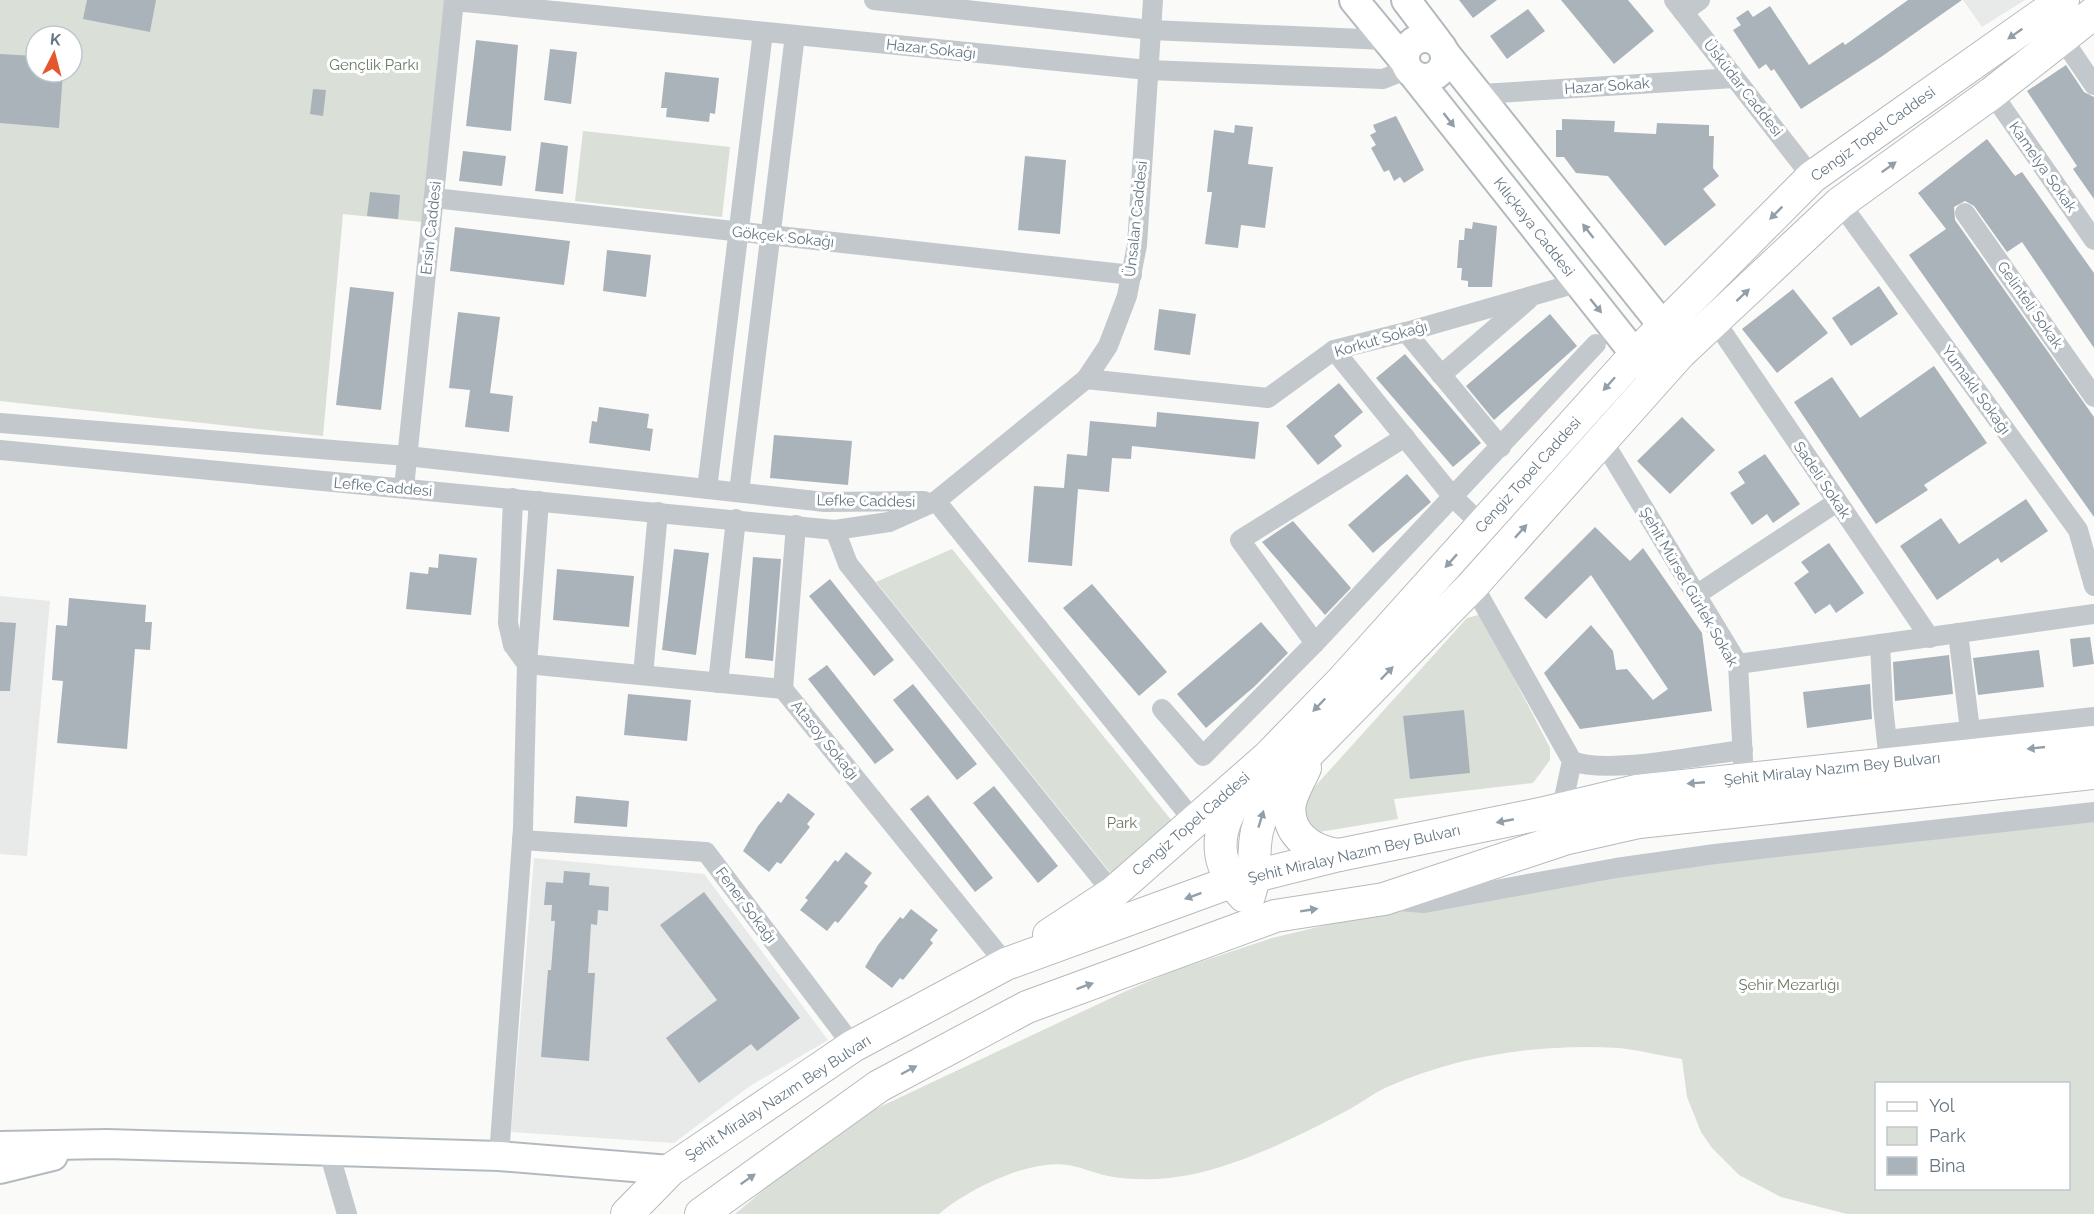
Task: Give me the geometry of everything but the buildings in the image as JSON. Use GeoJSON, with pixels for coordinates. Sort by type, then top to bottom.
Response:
{"type":"FeatureCollection","features":[{"type":"Feature","properties":{"kind":"main road","name":"Cengiz Topel Caddesi"},"geometry":{"type":"LineString","coordinates":[[1006,964],[1113,893],[1268,757],[1342,681],[1635,354],[1812,177],[2063,0]]}},
{"type":"Feature","properties":{"kind":"main road"},"geometry":{"type":"LineString","coordinates":[[1229,932],[1244,886],[1264,807],[1278,784],[1473,585],[1680,353],[1840,203],[1992,93],[2094,13]]}},
{"type":"Feature","properties":{"kind":"main road","name":"Şehit Miralay Nazım Bey Bulvarı"},"geometry":{"type":"LineString","coordinates":[[627,1214],[670,1170],[853,1046],[1006,964],[1339,855],[1540,814],[1744,764],[1888,752],[2094,742]]}},
{"type":"Feature","properties":{"kind":"main road"},"geometry":{"type":"LineString","coordinates":[[1314,748],[1290,801],[1289,814],[1293,828],[1311,848],[1339,855]]}},
{"type":"Feature","properties":{"kind":"main road"},"geometry":{"type":"LineString","coordinates":[[1268,757],[1231,805],[1222,829],[1220,855],[1244,886],[1275,916]]}},
{"type":"Feature","properties":{"kind":"main road","name":"Şehit Miralay Nazım Bey Bulvarı"},"geometry":{"type":"LineString","coordinates":[[701,1214],[879,1086],[1026,1007],[1275,916],[1384,899],[1564,839],[1639,822],[2094,773]]}},
{"type":"Feature","properties":{"kind":"street"},"geometry":{"type":"LineString","coordinates":[[874,0],[1151,30],[1386,40]]}},
{"type":"Feature","properties":{"kind":"street","name":"Ünsalan Caddesi"},"geometry":{"type":"LineString","coordinates":[[936,501],[1086,379],[1108,346],[1119,321],[1132,275],[1137,245],[1153,0]]}},
{"type":"Feature","properties":{"kind":"street","name":"Kılıçkaya Caddesi"},"geometry":{"type":"LineString","coordinates":[[1354,0],[1656,380]]}},
{"type":"Feature","properties":{"kind":"street"},"geometry":{"type":"LineString","coordinates":[[1406,0],[1663,326],[1680,353]]}},
{"type":"Feature","properties":{"kind":"street"},"geometry":{"type":"LineString","coordinates":[[1678,6],[1700,0]]}},
{"type":"Feature","properties":{"kind":"street","name":"Hazar Sokağı"},"geometry":{"type":"LineString","coordinates":[[454,1],[1148,70],[1383,79],[1409,69]]}},
{"type":"Feature","properties":{"kind":"street","name":"Ersin Caddesi"},"geometry":{"type":"LineString","coordinates":[[404,488],[454,1]]}},
{"type":"Feature","properties":{"kind":"street","name":"Üsküdar Caddesi"},"geometry":{"type":"LineString","coordinates":[[1678,6],[1812,177]]}},
{"type":"Feature","properties":{"kind":"street"},"geometry":{"type":"LineString","coordinates":[[707,489],[762,32]]}},
{"type":"Feature","properties":{"kind":"street"},"geometry":{"type":"LineString","coordinates":[[739,492],[795,35]]}},
{"type":"Feature","properties":{"kind":"street"},"geometry":{"type":"LineString","coordinates":[[2062,38],[2094,85]]}},
{"type":"Feature","properties":{"kind":"street"},"geometry":{"type":"LineString","coordinates":[[1409,69],[1426,78],[1439,73],[1446,60],[1441,47]]}},
{"type":"Feature","properties":{"kind":"street","name":"Hazar Sokak"},"geometry":{"type":"LineString","coordinates":[[1480,94],[1734,78]]}},
{"type":"Feature","properties":{"kind":"street","name":"Kamelya Sokak"},"geometry":{"type":"LineString","coordinates":[[1992,93],[2094,240]]}},
{"type":"Feature","properties":{"kind":"street","name":"Gökçek Sokağı"},"geometry":{"type":"LineString","coordinates":[[434,198],[1132,275]]}},
{"type":"Feature","properties":{"kind":"street","name":"Yumaklı Sokağı"},"geometry":{"type":"LineString","coordinates":[[1840,203],[2078,530],[2094,586]]}},
{"type":"Feature","properties":{"kind":"street","name":"Gelinteli Sokak"},"geometry":{"type":"LineString","coordinates":[[1965,213],[2094,397]]}},
{"type":"Feature","properties":{"kind":"street","name":"Korkut Sokağı"},"geometry":{"type":"LineString","coordinates":[[1086,379],[1268,398],[1334,350],[1577,283]]}},
{"type":"Feature","properties":{"kind":"street"},"geometry":{"type":"LineString","coordinates":[[1441,375],[1534,295]]}},
{"type":"Feature","properties":{"kind":"street","name":"Sadeli Sokak"},"geometry":{"type":"LineString","coordinates":[[1715,321],[1929,638]]}},
{"type":"Feature","properties":{"kind":"street"},"geometry":{"type":"LineString","coordinates":[[1406,332],[1501,447]]}},
{"type":"Feature","properties":{"kind":"street"},"geometry":{"type":"LineString","coordinates":[[1162,709],[1203,756],[1315,643],[1596,344]]}},
{"type":"Feature","properties":{"kind":"street"},"geometry":{"type":"LineString","coordinates":[[1334,350],[1453,497],[1484,525]]}},
{"type":"Feature","properties":{"kind":"street","name":"Lefke Caddesi"},"geometry":{"type":"LineString","coordinates":[[0,423],[407,456],[825,502],[936,501]]}},
{"type":"Feature","properties":{"kind":"street"},"geometry":{"type":"LineString","coordinates":[[1315,643],[1240,540],[1405,437]]}},
{"type":"Feature","properties":{"kind":"street","name":"Şehit Mürsel Gürlek Sokak"},"geometry":{"type":"LineString","coordinates":[[1603,441],[1738,664],[1744,764]]}},
{"type":"Feature","properties":{"kind":"street","name":"Lefke Caddesi"},"geometry":{"type":"LineString","coordinates":[[0,450],[835,530],[889,522],[936,501]]}},
{"type":"Feature","properties":{"kind":"street"},"geometry":{"type":"LineString","coordinates":[[513,498],[507,623],[513,645],[527,664]]}},
{"type":"Feature","properties":{"kind":"street"},"geometry":{"type":"LineString","coordinates":[[499,1156],[522,840],[527,664],[539,501]]}},
{"type":"Feature","properties":{"kind":"street"},"geometry":{"type":"LineString","coordinates":[[936,501],[1194,820]]}},
{"type":"Feature","properties":{"kind":"street"},"geometry":{"type":"LineString","coordinates":[[1696,595],[1837,502]]}},
{"type":"Feature","properties":{"kind":"street"},"geometry":{"type":"LineString","coordinates":[[643,675],[658,512]]}},
{"type":"Feature","properties":{"kind":"street"},"geometry":{"type":"LineString","coordinates":[[718,682],[736,519]]}},
{"type":"Feature","properties":{"kind":"street"},"geometry":{"type":"LineString","coordinates":[[783,689],[796,525]]}},
{"type":"Feature","properties":{"kind":"street"},"geometry":{"type":"LineString","coordinates":[[835,530],[848,564],[1113,893]]}},
{"type":"Feature","properties":{"kind":"street"},"geometry":{"type":"LineString","coordinates":[[1473,585],[1572,761],[1562,807]]}},
{"type":"Feature","properties":{"kind":"street"},"geometry":{"type":"LineString","coordinates":[[1738,664],[2094,615]]}},
{"type":"Feature","properties":{"kind":"street"},"geometry":{"type":"LineString","coordinates":[[1958,633],[1970,730]]}},
{"type":"Feature","properties":{"kind":"street"},"geometry":{"type":"LineString","coordinates":[[1880,644],[1888,752],[1970,730],[2094,717]]}},
{"type":"Feature","properties":{"kind":"street","name":"Atasoy Sokağı"},"geometry":{"type":"LineString","coordinates":[[527,664],[783,689],[1006,964]]}},
{"type":"Feature","properties":{"kind":"street"},"geometry":{"type":"LineString","coordinates":[[1572,761],[1587,766],[1744,764]]}},
{"type":"Feature","properties":{"kind":"street"},"geometry":{"type":"LineString","coordinates":[[1384,899],[1424,903],[1616,868],[1715,854],[2094,812]]}},
{"type":"Feature","properties":{"kind":"street","name":"Fener Sokağı"},"geometry":{"type":"LineString","coordinates":[[522,840],[706,852],[853,1046]]}},
{"type":"Feature","properties":{"kind":"street"},"geometry":{"type":"LineString","coordinates":[[0,1146],[107,1144],[499,1156],[670,1170]]}},
{"type":"Feature","properties":{"kind":"street"},"geometry":{"type":"LineString","coordinates":[[0,1169],[107,1144]]}},
{"type":"Feature","properties":{"kind":"street"},"geometry":{"type":"LineString","coordinates":[[329,1152],[347,1214]]}},
{"type":"Feature","properties":{"kind":"shaded area"},"geometry":{"type":"Polygon","coordinates":[[[1963,0],[2025,0],[1982,27],[1963,0]]]}},
{"type":"Feature","properties":{"kind":"shaded area"},"geometry":{"type":"Polygon","coordinates":[[[0,596],[50,601],[27,856],[0,854],[0,596]]]}},
{"type":"Feature","properties":{"kind":"shaded area"},"geometry":{"type":"Polygon","coordinates":[[[534,858],[704,874],[828,1040],[750,1086],[674,1143],[511,1132],[534,858]]]}},
{"type":"Feature","properties":{"kind":"green space","name":"Gençlik Parkı"},"geometry":{"type":"Polygon","coordinates":[[[0,0],[446,0],[422,222],[343,214],[323,436],[0,401],[0,0]]]}},
{"type":"Feature","properties":{"kind":"green space"},"geometry":{"type":"Polygon","coordinates":[[[583,131],[730,147],[722,217],[575,201],[583,131]]]}},
{"type":"Feature","properties":{"kind":"green space","name":"Park"},"geometry":{"type":"Polygon","coordinates":[[[952,549],[1189,842],[1126,892],[876,582],[952,549]]]}},
{"type":"Feature","properties":{"kind":"green space"},"geometry":{"type":"Polygon","coordinates":[[[1478,615],[1484,620],[1550,748],[1550,760],[1533,783],[1394,799],[1398,819],[1313,833],[1304,823],[1304,801],[1309,793],[1467,618],[1478,615]]]}},
{"type":"Feature","properties":{"kind":"green space","name":"Şehir Mezarlığı"},"geometry":{"type":"Polygon","coordinates":[[[2094,820],[2094,1214],[1847,1214],[1781,1197],[1739,1175],[1712,1148],[1701,1132],[1687,1097],[1682,1059],[1619,1048],[1562,1047],[1503,1053],[1418,1075],[1386,1087],[1354,1107],[1271,1148],[1230,1164],[1189,1175],[1159,1179],[1128,1179],[1068,1165],[1052,1164],[1018,1171],[1000,1178],[966,1195],[939,1214],[735,1214],[797,1162],[867,1113],[1126,991],[1173,971],[1272,938],[1402,907],[1540,882],[2094,820]]]}}]}
